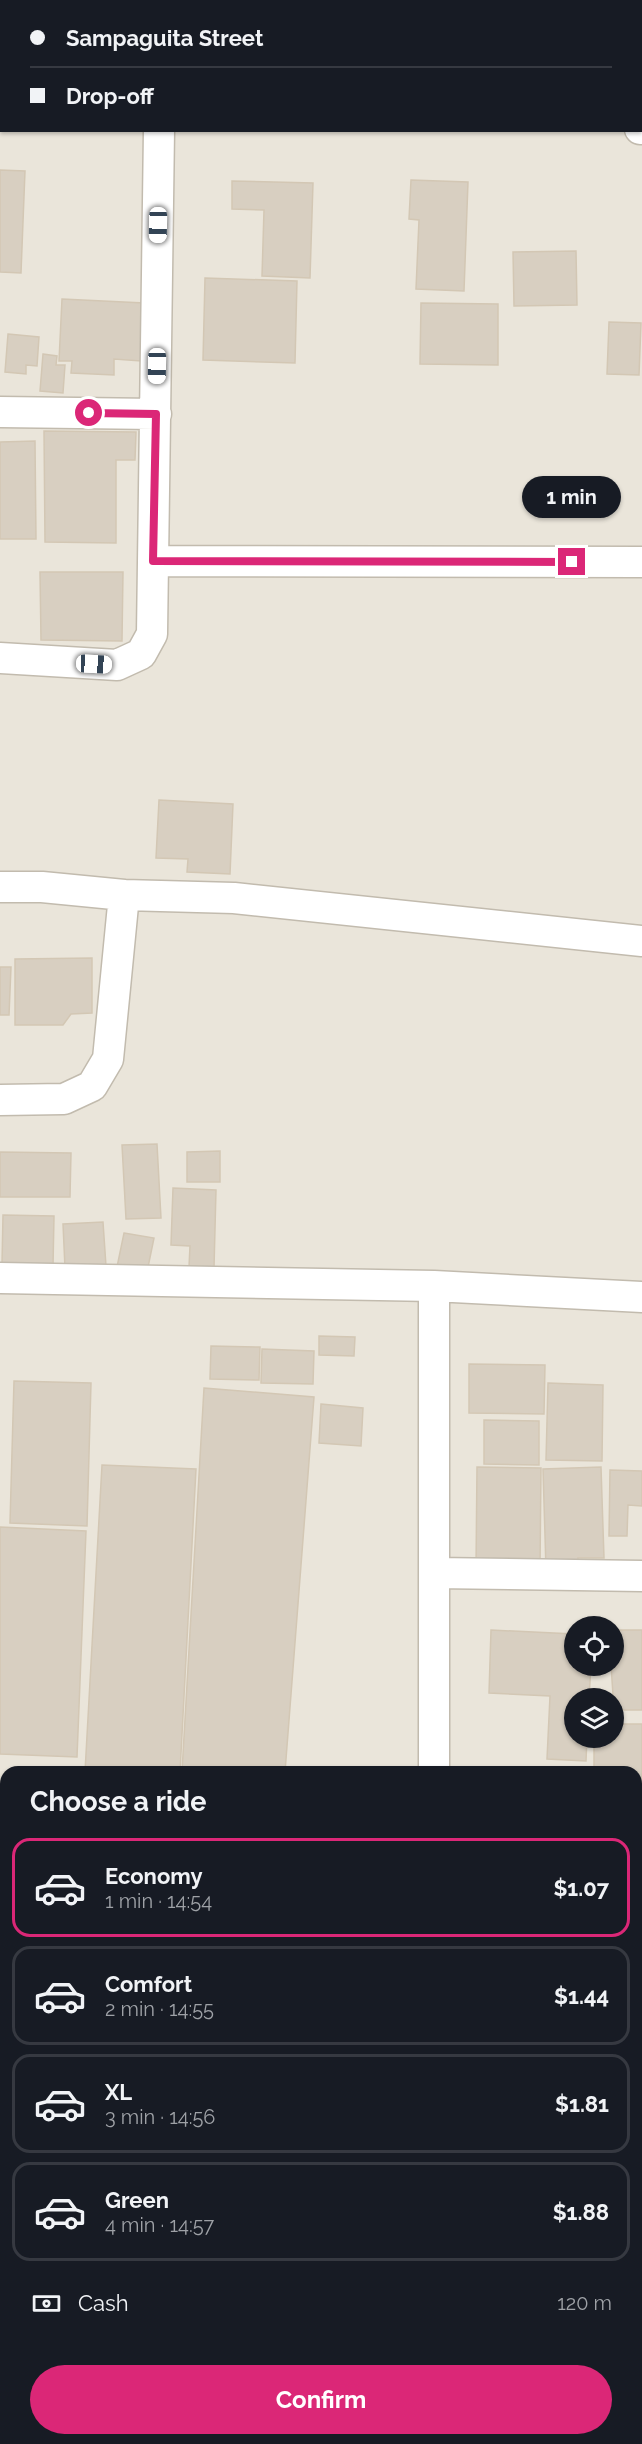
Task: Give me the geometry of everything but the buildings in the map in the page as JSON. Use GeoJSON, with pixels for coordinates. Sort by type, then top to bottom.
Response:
{"type":"FeatureCollection","features":[{"type":"Feature","properties":{"kind":"street"},"geometry":{"type":"LineString","coordinates":[[0,658],[117,665],[141,654],[152,634],[159,132]]}},
{"type":"Feature","properties":{"kind":"street"},"geometry":{"type":"LineString","coordinates":[[0,412],[156,414]]}},
{"type":"Feature","properties":{"kind":"street"},"geometry":{"type":"LineString","coordinates":[[153,561],[642,562]]}},
{"type":"Feature","properties":{"kind":"street"},"geometry":{"type":"LineString","coordinates":[[0,886],[124,895],[234,898],[642,941]]}},
{"type":"Feature","properties":{"kind":"street"},"geometry":{"type":"LineString","coordinates":[[0,1100],[64,1099],[92,1086],[98,1077],[108,1059],[124,895]]}},
{"type":"Feature","properties":{"kind":"street"},"geometry":{"type":"LineString","coordinates":[[0,1278],[434,1286],[642,1298]]}},
{"type":"Feature","properties":{"kind":"street"},"geometry":{"type":"LineString","coordinates":[[434,1286],[434,1766]]}},
{"type":"Feature","properties":{"kind":"street"},"geometry":{"type":"LineString","coordinates":[[435,1573],[642,1576]]}},
{"type":"Feature","properties":{"kind":"shaded area"},"geometry":{"type":"Polygon","coordinates":[[[0,132],[642,132],[642,1766],[0,1766],[0,132]]]}},
{"type":"Feature","properties":{"kind":"route"},"geometry":{"type":"LineString","coordinates":[[89,413],[156,414],[153,561],[572,562]]}}]}
